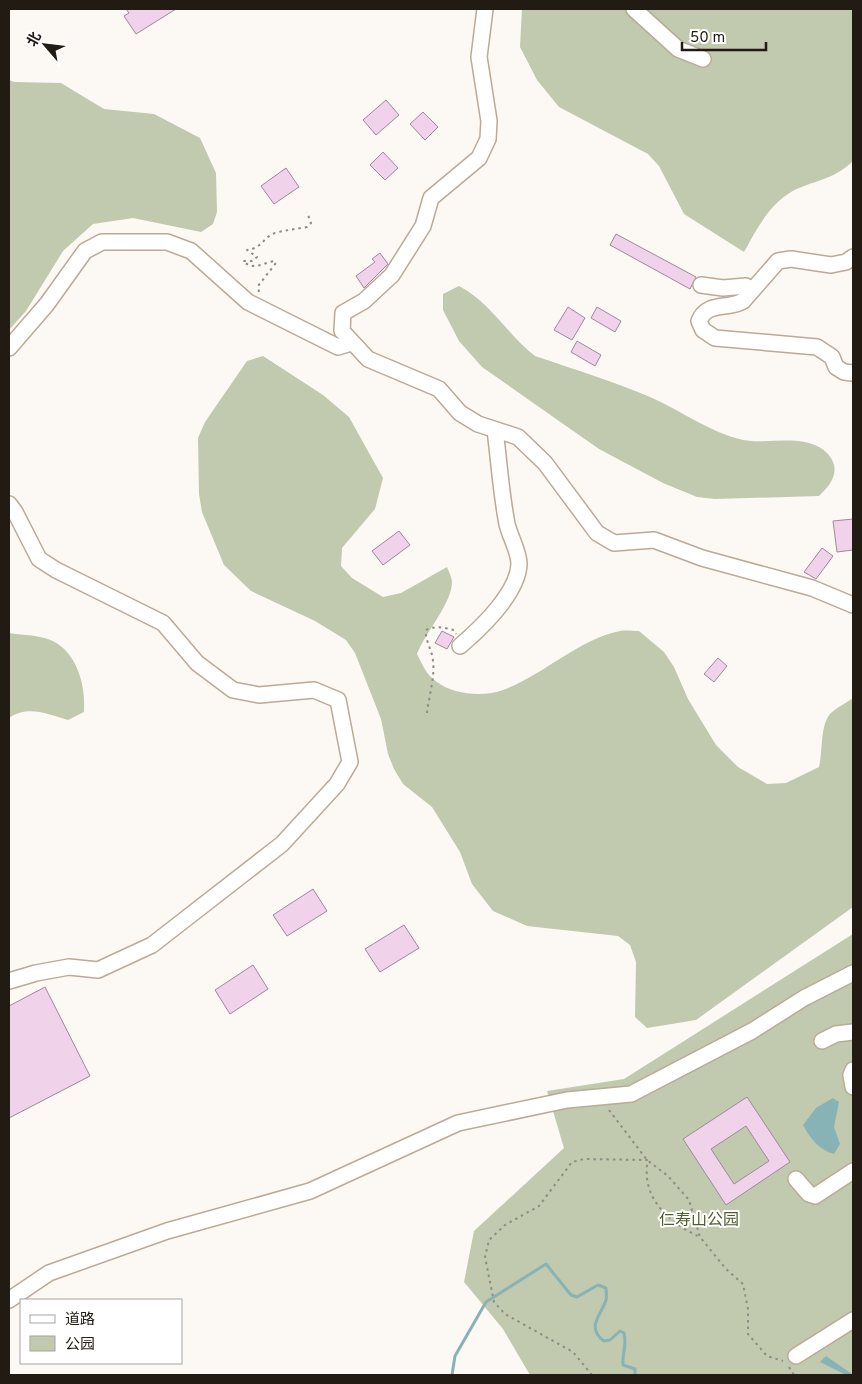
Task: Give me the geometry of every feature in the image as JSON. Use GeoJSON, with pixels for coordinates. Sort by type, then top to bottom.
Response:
{"type":"FeatureCollection","features":[{"type":"Feature","properties":{"kind":"street"},"geometry":{"type":"LineString","coordinates":[[485,9],[480,56],[489,121],[488,139],[479,158],[431,198],[423,226],[392,275],[364,301],[343,312],[342,331],[351,343],[368,359],[439,389],[460,413],[478,424],[518,437],[545,463],[597,533],[614,543],[654,540],[702,558],[812,588],[853,605]]}},
{"type":"Feature","properties":{"kind":"street"},"geometry":{"type":"LineString","coordinates":[[634,9],[678,49],[703,59]]}},
{"type":"Feature","properties":{"kind":"street"},"geometry":{"type":"LineString","coordinates":[[9,348],[47,304],[85,251],[102,242],[167,242],[191,250],[248,302],[338,347],[351,343]]}},
{"type":"Feature","properties":{"kind":"street"},"geometry":{"type":"LineString","coordinates":[[853,257],[846,262],[831,265],[791,259],[778,261],[757,288],[752,290],[737,304],[715,307],[702,314],[699,321],[703,330],[715,338],[817,347],[832,357],[836,367],[844,372],[853,373]]}},
{"type":"Feature","properties":{"kind":"street"},"geometry":{"type":"LineString","coordinates":[[701,285],[723,288],[746,286],[752,290]]}},
{"type":"Feature","properties":{"kind":"street"},"geometry":{"type":"LineString","coordinates":[[460,646],[497,609],[509,593],[517,576],[519,563],[507,525],[495,430]]}},
{"type":"Feature","properties":{"kind":"street"},"geometry":{"type":"LineString","coordinates":[[9,504],[39,559],[56,570],[163,622],[197,663],[233,690],[259,695],[314,690],[338,700],[350,762],[338,784],[282,844],[152,945],[98,970],[69,967],[36,973],[9,981]]}},
{"type":"Feature","properties":{"kind":"street"},"geometry":{"type":"LineString","coordinates":[[9,1300],[49,1273],[167,1231],[310,1191],[458,1123],[567,1100],[631,1094],[752,1031],[804,998],[853,972]]}},
{"type":"Feature","properties":{"kind":"street"},"geometry":{"type":"LineString","coordinates":[[822,1040],[836,1034],[853,1032]]}},
{"type":"Feature","properties":{"kind":"street"},"geometry":{"type":"LineString","coordinates":[[853,1070],[851,1075],[853,1087]]}},
{"type":"Feature","properties":{"kind":"street"},"geometry":{"type":"LineString","coordinates":[[796,1179],[809,1194],[815,1196],[853,1171]]}},
{"type":"Feature","properties":{"kind":"street"},"geometry":{"type":"LineString","coordinates":[[796,1356],[853,1320]]}},
{"type":"Feature","properties":{"kind":"path"},"geometry":{"type":"LineString","coordinates":[[265,311],[258,286],[276,263],[274,261],[253,267],[243,261],[252,261],[257,257],[247,250],[261,246],[275,233],[308,227],[310,223],[308,212]]}},
{"type":"Feature","properties":{"kind":"path"},"geometry":{"type":"LineString","coordinates":[[427,712],[433,663],[431,650],[426,638],[426,630],[431,627],[454,630],[460,646]]}},
{"type":"Feature","properties":{"kind":"path"},"geometry":{"type":"LineString","coordinates":[[593,1098],[609,1110],[647,1160],[668,1176],[689,1200],[700,1237],[726,1269],[742,1284],[748,1308],[748,1334],[766,1356],[784,1361],[796,1356]]}},
{"type":"Feature","properties":{"kind":"path"},"geometry":{"type":"LineString","coordinates":[[592,1375],[573,1352],[505,1314],[494,1302],[488,1280],[485,1257],[489,1240],[505,1225],[539,1206],[572,1162],[584,1158],[647,1160]]}},
{"type":"Feature","properties":{"kind":"path"},"geometry":{"type":"LineString","coordinates":[[647,1160],[648,1185],[661,1210],[682,1228],[700,1237]]}},
{"type":"Feature","properties":{"kind":"green space"},"geometry":{"type":"Polygon","coordinates":[[[522,9],[853,9],[853,161],[828,178],[789,193],[766,215],[744,252],[684,214],[659,166],[648,154],[559,107],[537,80],[520,47],[522,9]]]}},
{"type":"Feature","properties":{"kind":"green space"},"geometry":{"type":"Polygon","coordinates":[[[9,80],[14,82],[61,83],[104,109],[154,114],[200,138],[216,173],[217,212],[213,224],[201,232],[133,218],[93,224],[63,251],[26,311],[9,330],[9,80]]]}},
{"type":"Feature","properties":{"kind":"green space"},"geometry":{"type":"Polygon","coordinates":[[[459,286],[490,310],[535,356],[636,391],[707,427],[743,440],[799,441],[810,443],[819,447],[832,460],[834,471],[831,482],[819,496],[715,499],[697,497],[663,483],[599,449],[482,367],[459,341],[443,310],[443,294],[459,286]]]}},
{"type":"Feature","properties":{"kind":"green space"},"geometry":{"type":"Polygon","coordinates":[[[263,356],[323,395],[349,417],[383,478],[375,509],[342,548],[341,566],[352,578],[383,597],[401,593],[447,567],[452,580],[448,599],[417,654],[430,676],[444,686],[469,694],[496,692],[518,684],[575,649],[605,635],[622,631],[639,631],[664,652],[674,667],[688,699],[716,745],[738,767],[767,784],[786,783],[819,767],[823,732],[827,719],[832,712],[853,698],[853,907],[696,1020],[647,1028],[635,1017],[636,962],[630,945],[618,936],[527,926],[493,911],[472,884],[460,852],[432,807],[403,784],[394,769],[388,754],[381,719],[355,653],[346,640],[315,621],[251,591],[224,565],[202,512],[199,494],[198,438],[205,422],[247,361],[263,356]]]}},
{"type":"Feature","properties":{"kind":"green space"},"geometry":{"type":"Polygon","coordinates":[[[9,633],[48,639],[66,651],[73,660],[81,680],[84,712],[68,720],[45,713],[30,711],[16,714],[9,718],[9,633]]]}},
{"type":"Feature","properties":{"kind":"green space","name":"仁寿山公园"},"geometry":{"type":"Polygon","coordinates":[[[853,934],[853,1375],[530,1375],[503,1329],[464,1282],[474,1231],[564,1148],[547,1091],[624,1079],[853,934]]]}},
{"type":"Feature","properties":{"kind":"water"},"geometry":{"type":"Polygon","coordinates":[[[833,1098],[839,1102],[834,1127],[840,1144],[834,1154],[824,1150],[816,1143],[803,1125],[816,1108],[833,1098]]]}},
{"type":"Feature","properties":{"kind":"water"},"geometry":{"type":"Polygon","coordinates":[[[826,1356],[852,1375],[846,1375],[820,1362],[826,1356]]]}},
{"type":"Feature","properties":{"kind":"building"},"geometry":{"type":"Polygon","coordinates":[[[126,9],[176,9],[136,34],[124,16],[129,13],[126,9]]]}},
{"type":"Feature","properties":{"kind":"building"},"geometry":{"type":"Polygon","coordinates":[[[386,100],[399,115],[376,135],[363,120],[386,100]]]}},
{"type":"Feature","properties":{"kind":"building"},"geometry":{"type":"Polygon","coordinates":[[[423,112],[438,127],[425,140],[410,124],[423,112]]]}},
{"type":"Feature","properties":{"kind":"building"},"geometry":{"type":"Polygon","coordinates":[[[383,152],[398,168],[385,180],[370,165],[383,152]]]}},
{"type":"Feature","properties":{"kind":"building"},"geometry":{"type":"Polygon","coordinates":[[[286,168],[299,187],[274,204],[261,186],[286,168]]]}},
{"type":"Feature","properties":{"kind":"building"},"geometry":{"type":"Polygon","coordinates":[[[616,234],[696,277],[690,289],[610,245],[616,234]]]}},
{"type":"Feature","properties":{"kind":"building"},"geometry":{"type":"Polygon","coordinates":[[[380,253],[388,264],[364,288],[356,276],[375,262],[372,259],[380,253]]]}},
{"type":"Feature","properties":{"kind":"building"},"geometry":{"type":"Polygon","coordinates":[[[568,307],[585,318],[572,340],[554,330],[568,307]]]}},
{"type":"Feature","properties":{"kind":"building"},"geometry":{"type":"Polygon","coordinates":[[[597,307],[621,321],[615,332],[591,318],[597,307]]]}},
{"type":"Feature","properties":{"kind":"building"},"geometry":{"type":"Polygon","coordinates":[[[577,341],[601,355],[595,366],[571,352],[577,341]]]}},
{"type":"Feature","properties":{"kind":"building"},"geometry":{"type":"Polygon","coordinates":[[[853,519],[853,550],[837,552],[833,521],[853,519]]]}},
{"type":"Feature","properties":{"kind":"building"},"geometry":{"type":"Polygon","coordinates":[[[399,531],[410,545],[383,565],[372,551],[399,531]]]}},
{"type":"Feature","properties":{"kind":"building"},"geometry":{"type":"Polygon","coordinates":[[[822,548],[833,556],[816,579],[804,572],[822,548]]]}},
{"type":"Feature","properties":{"kind":"building"},"geometry":{"type":"Polygon","coordinates":[[[442,631],[454,637],[447,649],[435,643],[442,631]]]}},
{"type":"Feature","properties":{"kind":"building"},"geometry":{"type":"Polygon","coordinates":[[[718,658],[727,666],[714,682],[704,674],[718,658]]]}},
{"type":"Feature","properties":{"kind":"building"},"geometry":{"type":"Polygon","coordinates":[[[313,889],[327,911],[287,936],[273,915],[313,889]]]}},
{"type":"Feature","properties":{"kind":"building"},"geometry":{"type":"Polygon","coordinates":[[[404,925],[419,948],[380,972],[365,949],[404,925]]]}},
{"type":"Feature","properties":{"kind":"building"},"geometry":{"type":"Polygon","coordinates":[[[253,965],[268,989],[230,1014],[215,990],[253,965]]]}},
{"type":"Feature","properties":{"kind":"building"},"geometry":{"type":"Polygon","coordinates":[[[45,987],[90,1076],[9,1118],[9,1006],[45,987]]]}},
{"type":"Feature","properties":{"kind":"building"},"geometry":{"type":"Polygon","coordinates":[[[747,1097],[790,1162],[726,1205],[683,1139],[747,1097]],[[746,1126],[711,1149],[734,1184],[769,1161],[746,1126]]]}},
{"type":"Feature","properties":{"kind":"waterway"},"geometry":{"type":"LineString","coordinates":[[452,1375],[455,1356],[486,1302],[546,1264],[571,1295],[577,1297],[598,1285],[606,1288],[606,1300],[596,1320],[596,1331],[598,1336],[604,1341],[610,1340],[620,1331],[624,1333],[623,1365],[635,1369],[635,1375]]}}]}
